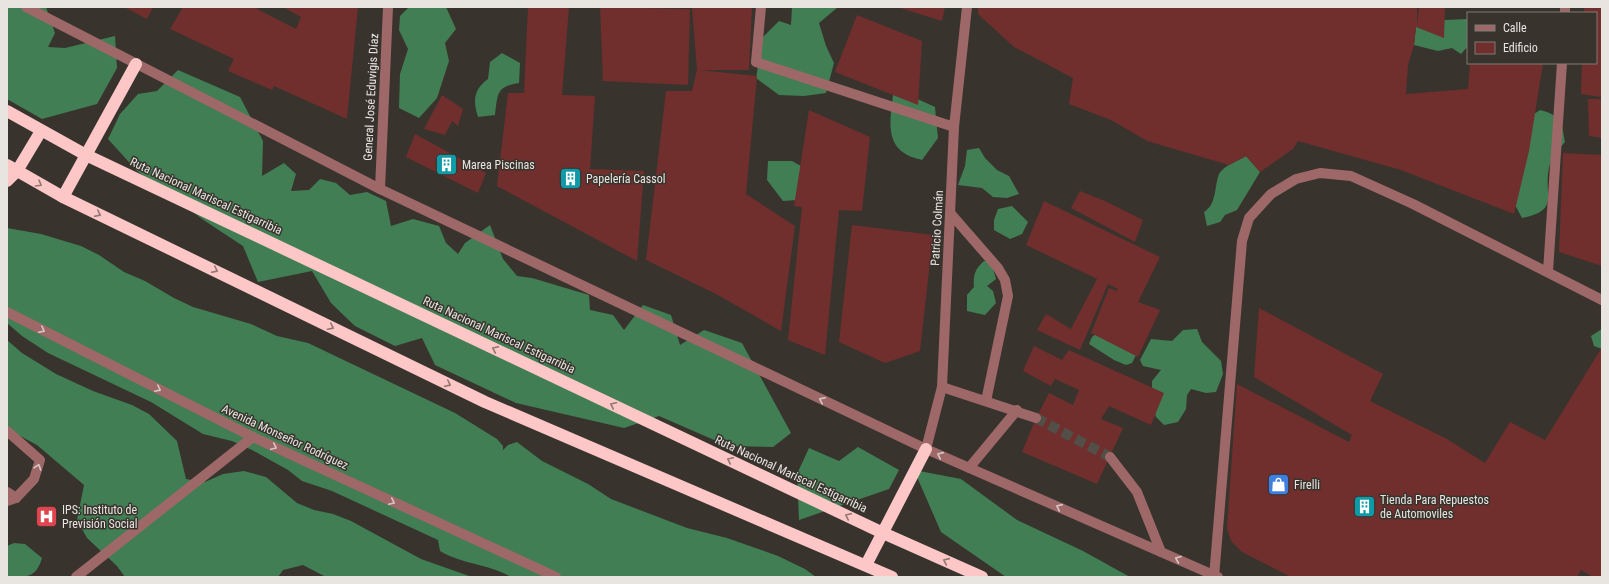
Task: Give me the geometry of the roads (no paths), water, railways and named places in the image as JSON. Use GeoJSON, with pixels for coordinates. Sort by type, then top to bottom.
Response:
{"type":"FeatureCollection","features":[{"type":"Feature","properties":{"kind":"highway"},"geometry":{"type":"LineString","coordinates":[[62,196],[136,64]]}},
{"type":"Feature","properties":{"kind":"highway","name":"Ruta Nacional Mariscal Estigarribia"},"geometry":{"type":"LineString","coordinates":[[7,111],[86,155],[883,533],[982,577]]}},
{"type":"Feature","properties":{"kind":"highway"},"geometry":{"type":"LineString","coordinates":[[7,182],[12,168],[41,131]]}},
{"type":"Feature","properties":{"kind":"highway"},"geometry":{"type":"LineString","coordinates":[[12,168],[62,196],[485,402],[892,577]]}},
{"type":"Feature","properties":{"kind":"highway"},"geometry":{"type":"LineString","coordinates":[[866,565],[926,449]]}},
{"type":"Feature","properties":{"kind":"street"},"geometry":{"type":"LineString","coordinates":[[26,7],[380,189],[926,449],[1215,576],[1242,241],[1250,218],[1271,194],[1296,180],[1320,173],[1351,176],[1413,204],[1548,271],[1602,300]]}},
{"type":"Feature","properties":{"kind":"street","name":"General José Eduvigis Díaz"},"geometry":{"type":"LineString","coordinates":[[380,189],[388,7]]}},
{"type":"Feature","properties":{"kind":"street"},"geometry":{"type":"LineString","coordinates":[[760,7],[756,62],[954,127]]}},
{"type":"Feature","properties":{"kind":"street","name":"Patricio Colmán"},"geometry":{"type":"LineString","coordinates":[[926,449],[942,387],[954,127],[967,7]]}},
{"type":"Feature","properties":{"kind":"street"},"geometry":{"type":"LineString","coordinates":[[1548,271],[1562,64]]}},
{"type":"Feature","properties":{"kind":"street"},"geometry":{"type":"LineString","coordinates":[[950,214],[998,268],[1005,280],[1008,296],[986,401]]}},
{"type":"Feature","properties":{"kind":"street","name":"Avenida Monseñor Rodríguez"},"geometry":{"type":"LineString","coordinates":[[7,312],[253,437],[556,577]]}},
{"type":"Feature","properties":{"kind":"street"},"geometry":{"type":"LineString","coordinates":[[942,387],[1017,410],[1036,418]]}},
{"type":"Feature","properties":{"kind":"street"},"geometry":{"type":"LineString","coordinates":[[969,468],[1017,410]]}},
{"type":"Feature","properties":{"kind":"street"},"geometry":{"type":"LineString","coordinates":[[7,431],[40,460],[34,479],[12,500],[7,492]]}},
{"type":"Feature","properties":{"kind":"street"},"geometry":{"type":"LineString","coordinates":[[76,577],[253,437]]}},
{"type":"Feature","properties":{"kind":"street"},"geometry":{"type":"LineString","coordinates":[[1110,457],[1137,492],[1161,552]]}},
{"type":"Feature","properties":{"kind":"tunnel"},"geometry":{"type":"LineString","coordinates":[[1036,418],[1110,457]]}},
{"type":"Feature","properties":{"kind":"place","name":"Marea Piscinas"},"geometry":{"type":"Point","coordinates":[447,165]}},
{"type":"Feature","properties":{"kind":"place","name":"Papelería Cassol"},"geometry":{"type":"Point","coordinates":[571,179]}},
{"type":"Feature","properties":{"kind":"place","name":"Firelli"},"geometry":{"type":"Point","coordinates":[1278,485]}},
{"type":"Feature","properties":{"kind":"place","name":"Tienda Para Repuestos de Automoviles"},"geometry":{"type":"Point","coordinates":[1364,507]}},
{"type":"Feature","properties":{"kind":"place","name":"IPS: Instituto de Previsión Social"},"geometry":{"type":"Point","coordinates":[47,517]}}]}
